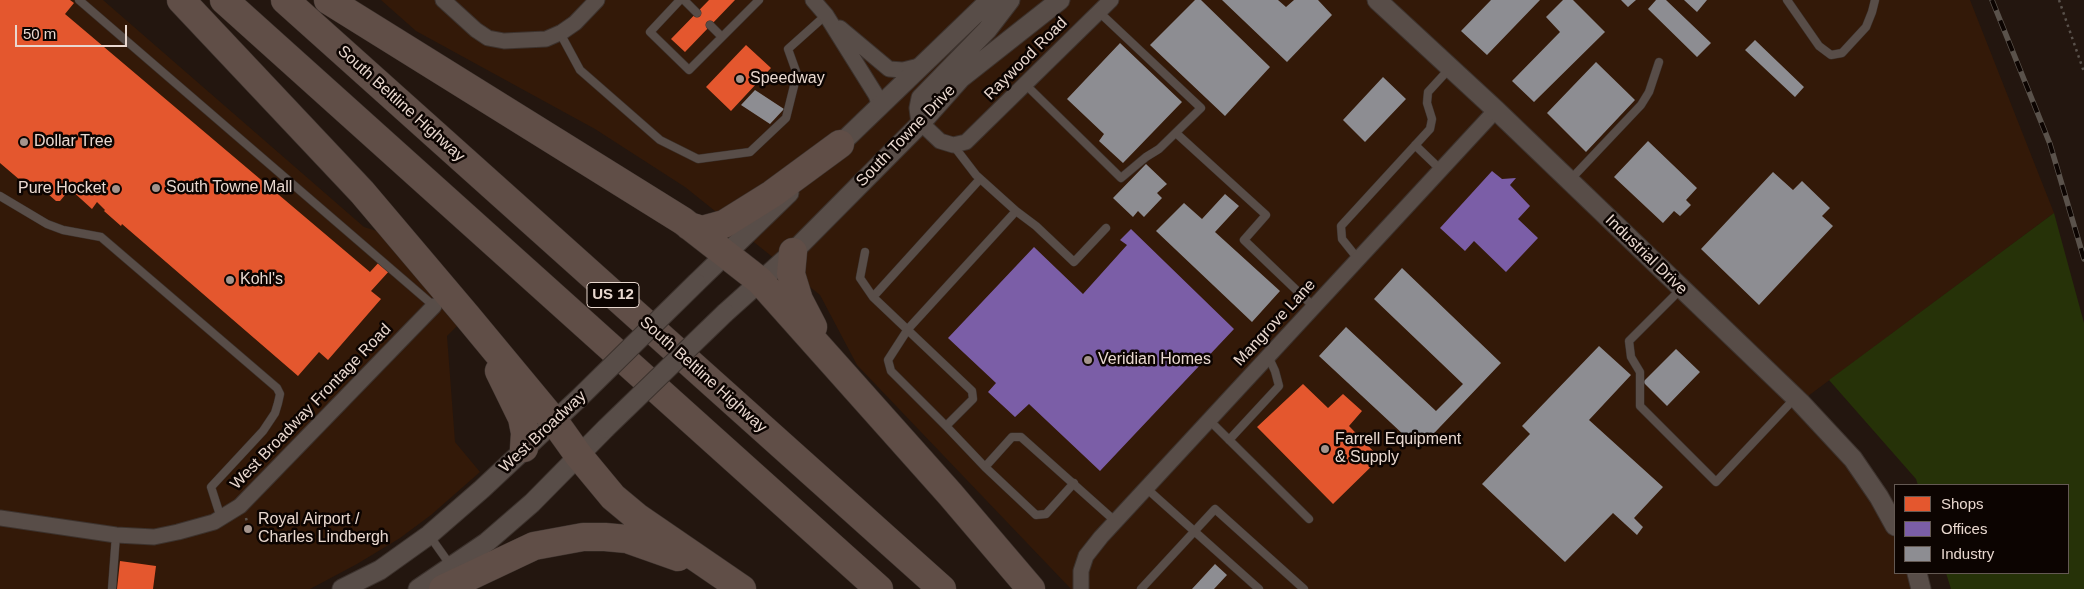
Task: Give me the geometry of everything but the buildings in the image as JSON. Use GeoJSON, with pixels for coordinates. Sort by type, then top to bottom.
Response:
{"type":"FeatureCollection","features":[{"type":"Feature","properties":{"kind":"highway"},"geometry":{"type":"LineString","coordinates":[[181,0],[362,192],[554,421],[579,456],[613,497],[637,517],[742,589]]}},
{"type":"Feature","properties":{"kind":"highway","name":"US 12"},"geometry":{"type":"LineString","coordinates":[[224,0],[879,589]]}},
{"type":"Feature","properties":{"kind":"highway","name":"South Beltline Highway"},"geometry":{"type":"LineString","coordinates":[[285,0],[942,589]]}},
{"type":"Feature","properties":{"kind":"highway"},"geometry":{"type":"LineString","coordinates":[[328,0],[689,226],[760,281],[950,494],[1031,589]]}},
{"type":"Feature","properties":{"kind":"highway"},"geometry":{"type":"LineString","coordinates":[[689,226],[702,230],[724,224],[772,194],[840,144]]}},
{"type":"Feature","properties":{"kind":"highway"},"geometry":{"type":"LineString","coordinates":[[793,252],[791,274],[798,300],[831,362]]}},
{"type":"Feature","properties":{"kind":"highway"},"geometry":{"type":"LineString","coordinates":[[467,316],[506,383],[522,418],[525,433],[524,448]]}},
{"type":"Feature","properties":{"kind":"highway"},"geometry":{"type":"LineString","coordinates":[[447,578],[534,546],[583,537],[605,536],[627,539],[655,548],[717,572]]}},
{"type":"Feature","properties":{"kind":"street"},"geometry":{"type":"LineString","coordinates":[[443,0],[476,30],[488,38],[504,41],[546,39],[560,33],[575,23],[597,0]]}},
{"type":"Feature","properties":{"kind":"street"},"geometry":{"type":"LineString","coordinates":[[814,0],[826,15],[876,94],[880,106]]}},
{"type":"Feature","properties":{"kind":"street"},"geometry":{"type":"LineString","coordinates":[[727,254],[990,0]]}},
{"type":"Feature","properties":{"kind":"street"},"geometry":{"type":"LineString","coordinates":[[960,143],[940,141],[921,123],[919,108],[921,98],[987,30],[1010,0]]}},
{"type":"Feature","properties":{"kind":"street","name":"South Towne Drive"},"geometry":{"type":"LineString","coordinates":[[760,281],[793,252],[921,123],[961,78],[1060,0]]}},
{"type":"Feature","properties":{"kind":"street","name":"Raywood Road"},"geometry":{"type":"LineString","coordinates":[[960,143],[1026,85],[1110,0]]}},
{"type":"Feature","properties":{"kind":"street","name":"Industrial Drive"},"geometry":{"type":"LineString","coordinates":[[1381,1],[1795,398],[1853,459],[1879,497],[1894,524]]}},
{"type":"Feature","properties":{"kind":"street"},"geometry":{"type":"LineString","coordinates":[[826,15],[889,69],[903,70],[923,65]]}},
{"type":"Feature","properties":{"kind":"street","name":"Mangrove Lane"},"geometry":{"type":"LineString","coordinates":[[1081,589],[1081,571],[1084,561],[1115,522],[1496,110]]}},
{"type":"Feature","properties":{"kind":"street","name":"West Broadway"},"geometry":{"type":"LineString","coordinates":[[342,589],[380,570],[429,535],[482,489],[524,448],[578,400],[727,254]]}},
{"type":"Feature","properties":{"kind":"street"},"geometry":{"type":"LineString","coordinates":[[418,589],[447,578],[524,510],[606,428],[760,281]]}},
{"type":"Feature","properties":{"kind":"street","name":"West Broadway Frontage Road"},"geometry":{"type":"LineString","coordinates":[[0,518],[116,535],[154,536],[170,534],[214,522],[240,506],[434,306]]}},
{"type":"Feature","properties":{"kind":"street"},"geometry":{"type":"LineString","coordinates":[[1917,574],[1922,589]]}},
{"type":"Feature","properties":{"kind":"lane"},"geometry":{"type":"LineString","coordinates":[[79,0],[410,283],[434,306]]}},
{"type":"Feature","properties":{"kind":"lane"},"geometry":{"type":"LineString","coordinates":[[680,0],[650,32],[689,70],[759,0]]}},
{"type":"Feature","properties":{"kind":"lane"},"geometry":{"type":"LineString","coordinates":[[684,0],[697,13]]}},
{"type":"Feature","properties":{"kind":"lane"},"geometry":{"type":"LineString","coordinates":[[1787,0],[1819,46],[1831,55],[1842,53],[1866,27],[1875,0]]}},
{"type":"Feature","properties":{"kind":"lane"},"geometry":{"type":"LineString","coordinates":[[1026,85],[1121,178],[1146,157],[1159,149],[1201,108],[1099,12]]}},
{"type":"Feature","properties":{"kind":"lane"},"geometry":{"type":"LineString","coordinates":[[560,33],[580,70],[660,140],[698,159],[750,152],[786,118],[797,74],[788,49],[826,15]]}},
{"type":"Feature","properties":{"kind":"lane"},"geometry":{"type":"LineString","coordinates":[[710,25],[722,37]]}},
{"type":"Feature","properties":{"kind":"lane"},"geometry":{"type":"LineString","coordinates":[[1569,181],[1641,105],[1649,92],[1659,62]]}},
{"type":"Feature","properties":{"kind":"lane"},"geometry":{"type":"LineString","coordinates":[[1358,259],[1342,239],[1341,226],[1430,129],[1432,119],[1427,103],[1428,92],[1450,68]]}},
{"type":"Feature","properties":{"kind":"lane"},"geometry":{"type":"LineString","coordinates":[[1176,133],[1266,215],[1244,240],[1314,307]]}},
{"type":"Feature","properties":{"kind":"lane"},"geometry":{"type":"LineString","coordinates":[[960,143],[980,179],[1036,226],[1074,262],[1106,228]]}},
{"type":"Feature","properties":{"kind":"lane"},"geometry":{"type":"LineString","coordinates":[[1414,145],[1440,170]]}},
{"type":"Feature","properties":{"kind":"lane"},"geometry":{"type":"LineString","coordinates":[[872,298],[980,179]]}},
{"type":"Feature","properties":{"kind":"lane"},"geometry":{"type":"LineString","coordinates":[[0,196],[55,227],[102,237],[277,388],[280,394],[278,403],[275,412],[263,431],[211,488],[221,518]]}},
{"type":"Feature","properties":{"kind":"lane"},"geometry":{"type":"LineString","coordinates":[[1016,211],[908,329],[888,360],[891,371],[985,467],[1036,515],[1046,514],[1074,483]]}},
{"type":"Feature","properties":{"kind":"lane"},"geometry":{"type":"LineString","coordinates":[[865,252],[860,278],[872,298],[908,329],[972,391],[973,399],[946,426]]}},
{"type":"Feature","properties":{"kind":"lane"},"geometry":{"type":"LineString","coordinates":[[1680,289],[1629,341],[1631,357],[1640,372],[1640,406],[1716,482],[1795,398]]}},
{"type":"Feature","properties":{"kind":"lane"},"geometry":{"type":"LineString","coordinates":[[1229,440],[1279,386],[1276,370],[1268,356]]}},
{"type":"Feature","properties":{"kind":"lane"},"geometry":{"type":"LineString","coordinates":[[1209,420],[1309,519]]}},
{"type":"Feature","properties":{"kind":"lane"},"geometry":{"type":"LineString","coordinates":[[985,467],[1012,437],[1021,436],[1115,522]]}},
{"type":"Feature","properties":{"kind":"lane"},"geometry":{"type":"LineString","coordinates":[[1146,488],[1259,589]]}},
{"type":"Feature","properties":{"kind":"lane"},"geometry":{"type":"LineString","coordinates":[[1141,589],[1216,509],[1304,589]]}},
{"type":"Feature","properties":{"kind":"lane"},"geometry":{"type":"LineString","coordinates":[[112,589],[116,535]]}},
{"type":"Feature","properties":{"kind":"lane"},"geometry":{"type":"LineString","coordinates":[[429,535],[447,578]]}},
{"type":"Feature","properties":{"kind":"path"},"geometry":{"type":"LineString","coordinates":[[2059,0],[2084,72]]}},
{"type":"Feature","properties":{"kind":"shaded area","name":"South Towne Mall"},"geometry":{"type":"Polygon","coordinates":[[[0,0],[103,0],[364,227],[383,233],[460,323],[447,336],[455,442],[480,472],[431,515],[400,538],[310,589],[0,589],[0,0]]]}},
{"type":"Feature","properties":{"kind":"shaded area"},"geometry":{"type":"Polygon","coordinates":[[[381,0],[1970,0],[2054,213],[1800,402],[1894,525],[1894,574],[1917,574],[1921,589],[1071,589],[857,365],[820,295],[685,187],[595,129],[416,31],[381,0]]]}},
{"type":"Feature","properties":{"kind":"green space"},"geometry":{"type":"Polygon","coordinates":[[[2054,213],[2084,323],[2084,589],[1951,589],[1946,574],[2069,574],[2069,484],[1918,484],[1916,479],[1829,380],[2054,213]]]}},
{"type":"Feature","properties":{"kind":"railway"},"geometry":{"type":"LineString","coordinates":[[1992,0],[2050,144],[2084,259]]}},
{"type":"Feature","properties":{"kind":"place","name":"Speedway"},"geometry":{"type":"Point","coordinates":[740,79]}},
{"type":"Feature","properties":{"kind":"place","name":"Dollar Tree"},"geometry":{"type":"Point","coordinates":[24,142]}},
{"type":"Feature","properties":{"kind":"place","name":"South Towne Mall"},"geometry":{"type":"Point","coordinates":[156,188]}},
{"type":"Feature","properties":{"kind":"place","name":"Pure Hocket"},"geometry":{"type":"Point","coordinates":[116,189]}},
{"type":"Feature","properties":{"kind":"place","name":"Kohl's"},"geometry":{"type":"Point","coordinates":[230,280]}},
{"type":"Feature","properties":{"kind":"place","name":"Veridian Homes"},"geometry":{"type":"Point","coordinates":[1088,360]}},
{"type":"Feature","properties":{"kind":"place","name":"Farrell Equipment & Supply"},"geometry":{"type":"Point","coordinates":[1325,449]}},
{"type":"Feature","properties":{"kind":"place","name":"Royal Airport / Charles Lindbergh"},"geometry":{"type":"Point","coordinates":[248,529]}}]}
